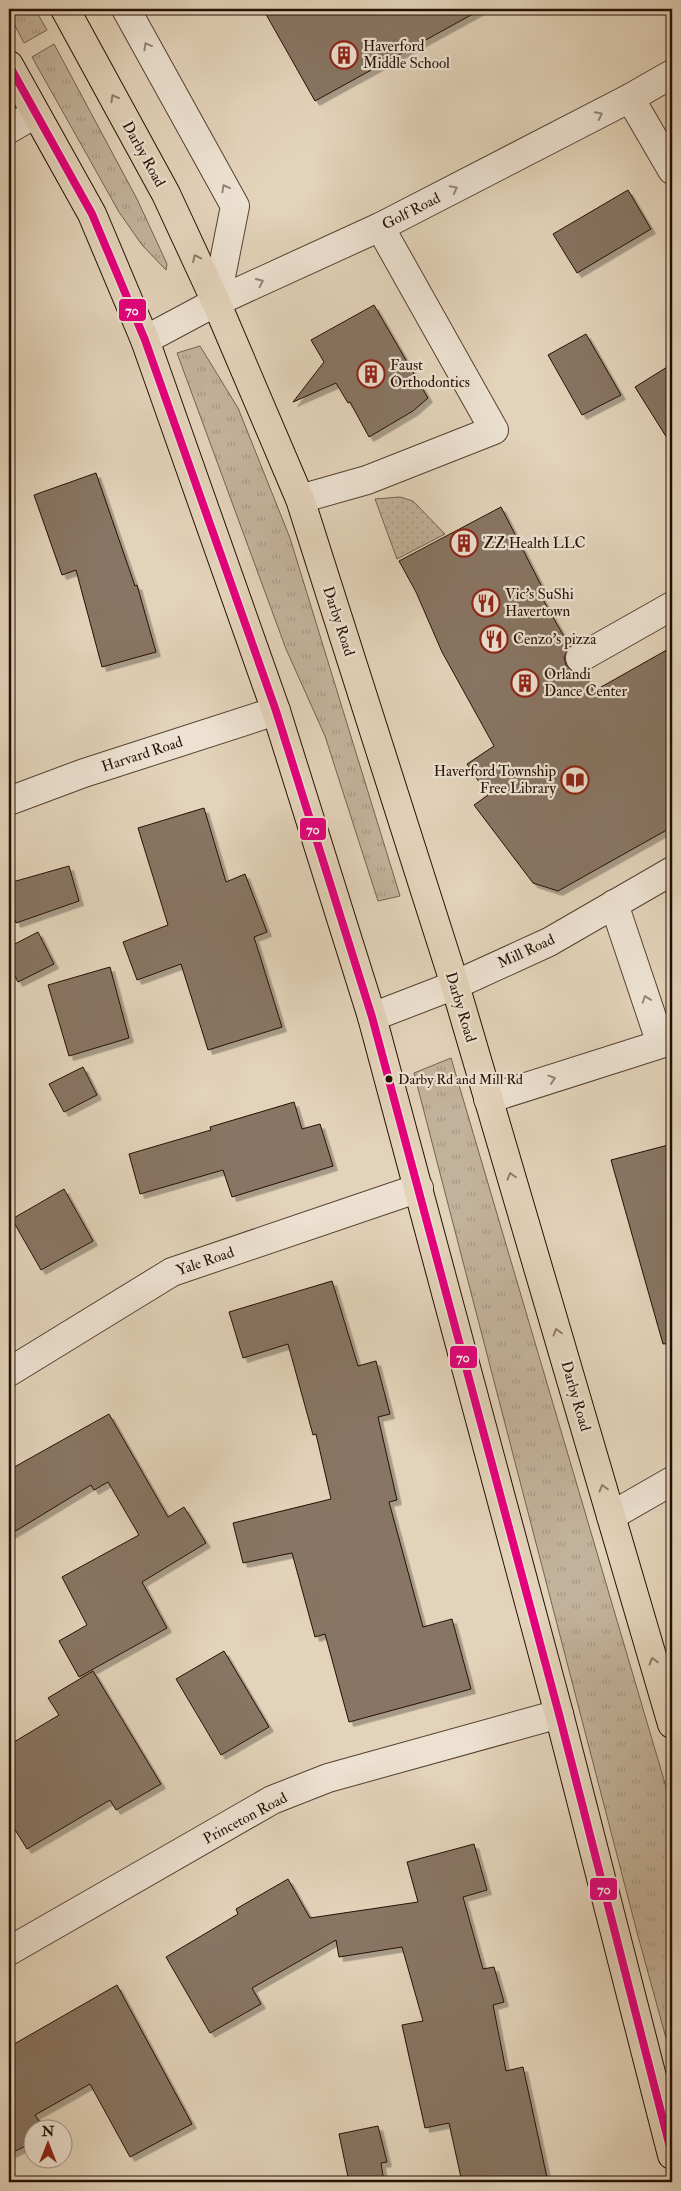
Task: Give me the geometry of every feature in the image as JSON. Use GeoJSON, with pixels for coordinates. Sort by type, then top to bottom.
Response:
{"type":"FeatureCollection","features":[{"type":"Feature","properties":{"kind":"main road","name":"Darby Road"},"geometry":{"type":"LineString","coordinates":[[65,9],[166,194],[216,302],[300,499],[455,984],[672,1724]]}},
{"type":"Feature","properties":{"kind":"main road"},"geometry":{"type":"LineString","coordinates":[[9,65],[92,214],[145,340],[276,711],[372,1017],[419,1188],[559,1714],[672,2155]]}},
{"type":"Feature","properties":{"kind":"street"},"geometry":{"type":"LineString","coordinates":[[126,9],[235,206],[216,302]]}},
{"type":"Feature","properties":{"kind":"street","name":"Golf Road"},"geometry":{"type":"LineString","coordinates":[[145,340],[216,302],[380,227],[630,98],[672,74]]}},
{"type":"Feature","properties":{"kind":"street"},"geometry":{"type":"LineString","coordinates":[[630,98],[672,170]]}},
{"type":"Feature","properties":{"kind":"street"},"geometry":{"type":"LineString","coordinates":[[9,128],[35,114]]}},
{"type":"Feature","properties":{"kind":"street"},"geometry":{"type":"LineString","coordinates":[[300,499],[367,480],[494,430],[380,227]]}},
{"type":"Feature","properties":{"kind":"street"},"geometry":{"type":"LineString","coordinates":[[580,658],[672,606]]}},
{"type":"Feature","properties":{"kind":"street","name":"Harvard Road"},"geometry":{"type":"LineString","coordinates":[[9,801],[84,772],[276,711]]}},
{"type":"Feature","properties":{"kind":"street","name":"Mill Road"},"geometry":{"type":"LineString","coordinates":[[372,1017],[455,984],[549,942],[672,871]]}},
{"type":"Feature","properties":{"kind":"street"},"geometry":{"type":"LineString","coordinates":[[488,1099],[661,1044],[614,904]]}},
{"type":"Feature","properties":{"kind":"street","name":"Yale Road"},"geometry":{"type":"LineString","coordinates":[[9,1372],[172,1272],[419,1188]]}},
{"type":"Feature","properties":{"kind":"street"},"geometry":{"type":"LineString","coordinates":[[611,1516],[672,1481]]}},
{"type":"Feature","properties":{"kind":"street","name":"Princeton Road"},"geometry":{"type":"LineString","coordinates":[[9,1951],[272,1800],[328,1778],[559,1714]]}},
{"type":"Feature","properties":{"kind":"green space"},"geometry":{"type":"Polygon","coordinates":[[[9,9],[35,9],[47,30],[24,43],[9,14],[9,9]]]}},
{"type":"Feature","properties":{"kind":"green space"},"geometry":{"type":"Polygon","coordinates":[[[54,44],[137,199],[167,264],[166,270],[142,245],[119,212],[32,57],[54,44]]]}},
{"type":"Feature","properties":{"kind":"green space"},"geometry":{"type":"Polygon","coordinates":[[[200,346],[238,408],[290,538],[400,896],[378,901],[325,736],[286,649],[177,353],[200,346]]]}},
{"type":"Feature","properties":{"kind":"green space"},"geometry":{"type":"Polygon","coordinates":[[[400,497],[413,501],[445,534],[397,559],[375,499],[400,497]]]}},
{"type":"Feature","properties":{"kind":"green space"},"geometry":{"type":"Polygon","coordinates":[[[451,1058],[672,1807],[672,2060],[638,1936],[414,1073],[451,1058]]]}},
{"type":"Feature","properties":{"kind":"building","name":"Haverford Middle School"},"geometry":{"type":"Polygon","coordinates":[[[263,9],[482,9],[315,101],[263,9]]]}},
{"type":"Feature","properties":{"kind":"building"},"geometry":{"type":"Polygon","coordinates":[[[628,190],[651,229],[577,273],[553,234],[628,190]]]}},
{"type":"Feature","properties":{"kind":"building","name":"Faust Orthodontics"},"geometry":{"type":"Polygon","coordinates":[[[374,305],[428,398],[413,411],[369,437],[350,402],[348,403],[336,383],[293,402],[324,362],[311,340],[374,305]]]}},
{"type":"Feature","properties":{"kind":"building"},"geometry":{"type":"Polygon","coordinates":[[[586,334],[621,395],[582,415],[548,355],[586,334]]]}},
{"type":"Feature","properties":{"kind":"building"},"geometry":{"type":"Polygon","coordinates":[[[672,364],[672,446],[635,387],[672,364]]]}},
{"type":"Feature","properties":{"kind":"building"},"geometry":{"type":"Polygon","coordinates":[[[96,473],[135,586],[137,585],[156,652],[102,667],[76,570],[62,575],[34,495],[96,473]]]}},
{"type":"Feature","properties":{"kind":"building"},"geometry":{"type":"Polygon","coordinates":[[[501,507],[543,589],[538,591],[570,647],[564,657],[566,665],[573,672],[584,673],[594,691],[672,647],[672,827],[558,891],[533,883],[474,805],[488,795],[467,764],[494,746],[442,652],[416,592],[399,561],[501,507]]]}},
{"type":"Feature","properties":{"kind":"building"},"geometry":{"type":"Polygon","coordinates":[[[204,808],[226,882],[245,874],[267,932],[254,937],[282,1027],[208,1050],[181,964],[137,980],[123,942],[168,925],[138,828],[204,808]]]}},
{"type":"Feature","properties":{"kind":"building"},"geometry":{"type":"Polygon","coordinates":[[[69,866],[79,901],[16,923],[9,902],[9,883],[69,866]]]}},
{"type":"Feature","properties":{"kind":"building"},"geometry":{"type":"Polygon","coordinates":[[[38,932],[54,964],[18,982],[9,964],[9,947],[38,932]]]}},
{"type":"Feature","properties":{"kind":"building"},"geometry":{"type":"Polygon","coordinates":[[[110,967],[129,1038],[69,1056],[48,985],[110,967]]]}},
{"type":"Feature","properties":{"kind":"building"},"geometry":{"type":"Polygon","coordinates":[[[83,1067],[97,1095],[64,1112],[49,1084],[83,1067]]]}},
{"type":"Feature","properties":{"kind":"building"},"geometry":{"type":"Polygon","coordinates":[[[294,1102],[302,1129],[320,1124],[333,1166],[232,1197],[223,1170],[140,1194],[129,1154],[211,1130],[210,1127],[294,1102]]]}},
{"type":"Feature","properties":{"kind":"building"},"geometry":{"type":"Polygon","coordinates":[[[672,1144],[672,1343],[663,1344],[611,1160],[672,1144]]]}},
{"type":"Feature","properties":{"kind":"building"},"geometry":{"type":"Polygon","coordinates":[[[64,1189],[93,1241],[41,1270],[12,1219],[64,1189]]]}},
{"type":"Feature","properties":{"kind":"building"},"geometry":{"type":"Polygon","coordinates":[[[332,1281],[358,1366],[376,1361],[390,1414],[378,1417],[397,1500],[389,1502],[423,1627],[452,1619],[471,1689],[349,1722],[325,1634],[315,1637],[292,1553],[243,1563],[233,1523],[331,1499],[316,1434],[313,1435],[288,1344],[243,1358],[229,1312],[332,1281]]]}},
{"type":"Feature","properties":{"kind":"building"},"geometry":{"type":"Polygon","coordinates":[[[109,1414],[168,1517],[184,1507],[206,1543],[142,1582],[167,1628],[79,1677],[59,1641],[87,1625],[62,1577],[139,1535],[108,1482],[94,1490],[91,1485],[9,1535],[9,1470],[109,1414]]]}},
{"type":"Feature","properties":{"kind":"building"},"geometry":{"type":"Polygon","coordinates":[[[224,1651],[269,1727],[221,1755],[176,1679],[224,1651]]]}},
{"type":"Feature","properties":{"kind":"building"},"geometry":{"type":"Polygon","coordinates":[[[93,1671],[161,1784],[116,1810],[110,1800],[27,1849],[9,1820],[9,1745],[59,1715],[48,1698],[93,1671]]]}},
{"type":"Feature","properties":{"kind":"building"},"geometry":{"type":"Polygon","coordinates":[[[474,1844],[487,1890],[463,1897],[483,1969],[494,1967],[504,2002],[493,2005],[506,2071],[523,2067],[548,2182],[462,2182],[449,2123],[425,2128],[402,2025],[423,2021],[402,1947],[339,1957],[336,1940],[252,1988],[261,2004],[210,2033],[166,1957],[238,1914],[236,1909],[288,1879],[310,1918],[418,1902],[407,1862],[474,1844]]]}},
{"type":"Feature","properties":{"kind":"building"},"geometry":{"type":"Polygon","coordinates":[[[117,1985],[192,2124],[130,2157],[90,2084],[35,2115],[37,2118],[22,2118],[22,2148],[9,2154],[9,2047],[117,1985]]]}},
{"type":"Feature","properties":{"kind":"building"},"geometry":{"type":"Polygon","coordinates":[[[378,2126],[387,2162],[381,2163],[384,2182],[349,2182],[339,2134],[378,2126]]]}},
{"type":"Feature","properties":{"kind":"transit line","name":"70"},"geometry":{"type":"LineString","coordinates":[[9,65],[92,214],[145,340],[276,711],[372,1017],[559,1714],[672,2155]]}},
{"type":"Feature","properties":{"kind":"place","name":"Haverford Middle School"},"geometry":{"type":"Point","coordinates":[344,55]}},
{"type":"Feature","properties":{"kind":"place","name":"Faust Orthodontics"},"geometry":{"type":"Point","coordinates":[371,374]}},
{"type":"Feature","properties":{"kind":"place","name":"ZZ Health LLC"},"geometry":{"type":"Point","coordinates":[464,543]}},
{"type":"Feature","properties":{"kind":"place","name":"Vic's SuShi Havertown"},"geometry":{"type":"Point","coordinates":[486,603]}},
{"type":"Feature","properties":{"kind":"place","name":"Cenzo's pizza"},"geometry":{"type":"Point","coordinates":[494,639]}},
{"type":"Feature","properties":{"kind":"place","name":"Orlandi Dance Center"},"geometry":{"type":"Point","coordinates":[525,683]}},
{"type":"Feature","properties":{"kind":"place","name":"Haverford Township Free Library"},"geometry":{"type":"Point","coordinates":[575,780]}},
{"type":"Feature","properties":{"kind":"place","name":"Darby Rd and Mill Rd"},"geometry":{"type":"Point","coordinates":[389,1079]}}]}
